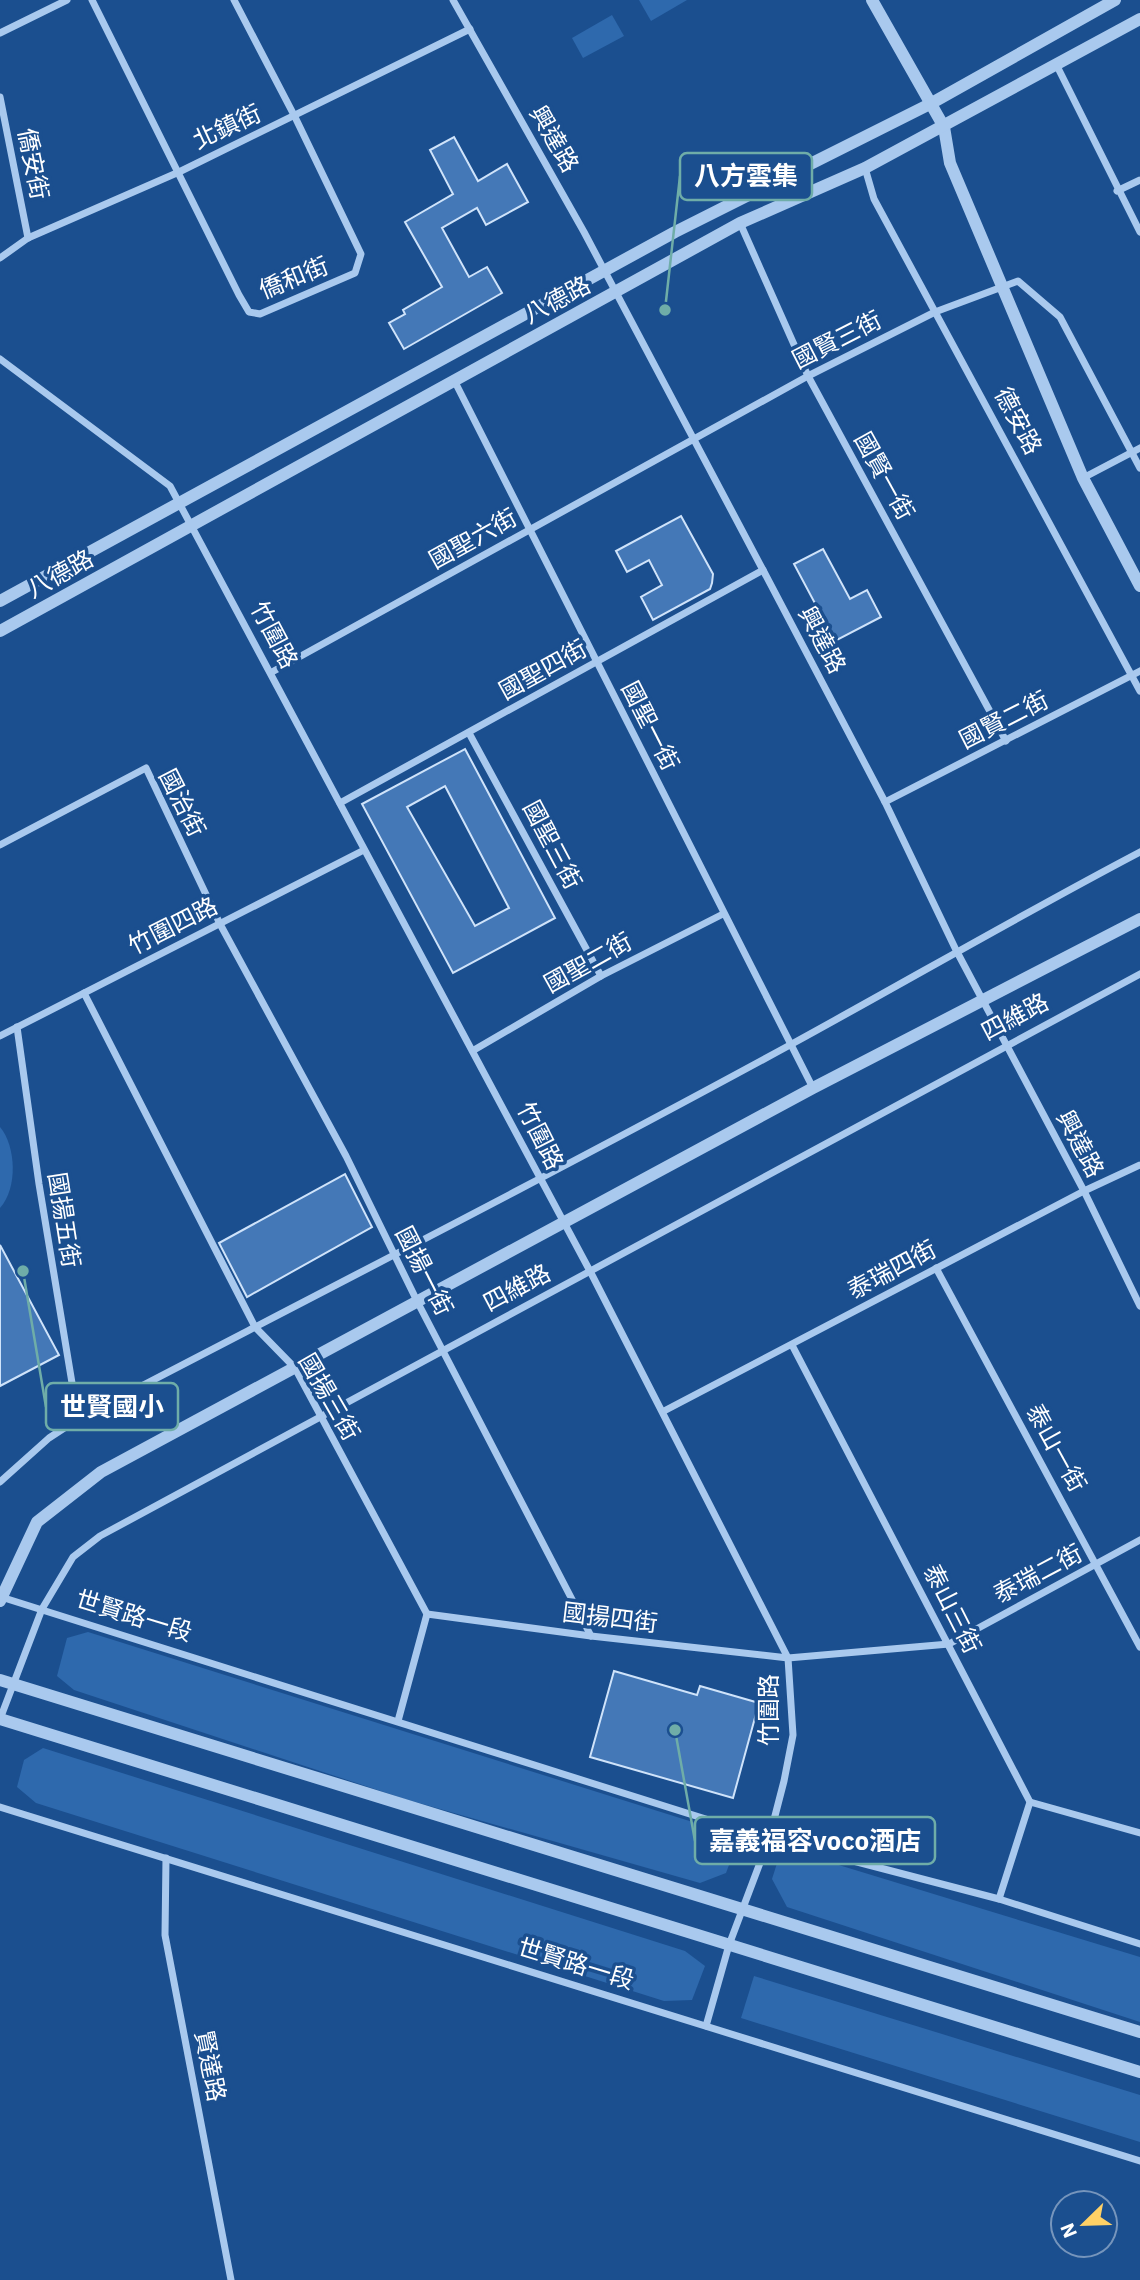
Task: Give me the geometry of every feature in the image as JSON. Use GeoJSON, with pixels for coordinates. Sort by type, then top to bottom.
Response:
{"type":"FeatureCollection","features":[{"type":"Feature","properties":{"kind":"street"},"geometry":{"type":"LineString","coordinates":[[0,33],[67,0]]}},
{"type":"Feature","properties":{"kind":"street","name":"僑和街"},"geometry":{"type":"LineString","coordinates":[[92,0],[249,312],[260,314],[271,312],[355,273],[361,254],[295,117],[234,0]]}},
{"type":"Feature","properties":{"kind":"street","name":"興達路"},"geometry":{"type":"LineString","coordinates":[[453,0],[605,271],[692,440],[764,570],[885,802],[956,950],[1084,1191],[1140,1306]]}},
{"type":"Feature","properties":{"kind":"street","name":"德安路"},"geometry":{"type":"LineString","coordinates":[[872,0],[944,127],[950,163],[1083,478],[1140,586]]}},
{"type":"Feature","properties":{"kind":"street","name":"八德路"},"geometry":{"type":"LineString","coordinates":[[0,601],[675,232],[930,104],[1115,0]]}},
{"type":"Feature","properties":{"kind":"street","name":"八德路"},"geometry":{"type":"LineString","coordinates":[[0,631],[740,223],[865,168],[1140,19]]}},
{"type":"Feature","properties":{"kind":"street","name":"北鎮街"},"geometry":{"type":"LineString","coordinates":[[0,258],[28,238],[179,172],[470,29]]}},
{"type":"Feature","properties":{"kind":"street"},"geometry":{"type":"LineString","coordinates":[[1056,64],[1117,191],[1140,232]]}},
{"type":"Feature","properties":{"kind":"street","name":"僑安街"},"geometry":{"type":"LineString","coordinates":[[0,97],[28,238]]}},
{"type":"Feature","properties":{"kind":"street","name":"德安路"},"geometry":{"type":"LineString","coordinates":[[865,168],[874,199],[1140,691]]}},
{"type":"Feature","properties":{"kind":"street"},"geometry":{"type":"LineString","coordinates":[[1117,191],[1140,180]]}},
{"type":"Feature","properties":{"kind":"street","name":"國賢一街"},"geometry":{"type":"LineString","coordinates":[[740,223],[808,376],[1006,741]]}},
{"type":"Feature","properties":{"kind":"street"},"geometry":{"type":"LineString","coordinates":[[1004,286],[1018,281],[1060,317],[1140,468]]}},
{"type":"Feature","properties":{"kind":"street","name":"國賢三街"},"geometry":{"type":"LineString","coordinates":[[692,440],[808,376],[935,312],[1004,286]]}},
{"type":"Feature","properties":{"kind":"street","name":"竹圍路"},"geometry":{"type":"LineString","coordinates":[[0,359],[159,475],[170,486],[592,1273],[788,1658],[793,1735],[769,1839],[729,1945],[706,2026]]}},
{"type":"Feature","properties":{"kind":"street","name":"國聖一街"},"geometry":{"type":"LineString","coordinates":[[454,380],[813,1088]]}},
{"type":"Feature","properties":{"kind":"street","name":"國聖六街"},"geometry":{"type":"LineString","coordinates":[[272,672],[692,440]]}},
{"type":"Feature","properties":{"kind":"street"},"geometry":{"type":"LineString","coordinates":[[1083,478],[1140,448]]}},
{"type":"Feature","properties":{"kind":"street","name":"國聖四街"},"geometry":{"type":"LineString","coordinates":[[340,803],[764,570]]}},
{"type":"Feature","properties":{"kind":"street","name":"國賢二街"},"geometry":{"type":"LineString","coordinates":[[885,802],[1140,671]]}},
{"type":"Feature","properties":{"kind":"street","name":"國聖三街"},"geometry":{"type":"LineString","coordinates":[[469,733],[601,976]]}},
{"type":"Feature","properties":{"kind":"street","name":"國治街"},"geometry":{"type":"LineString","coordinates":[[0,845],[146,768],[220,924]]}},
{"type":"Feature","properties":{"kind":"street","name":"竹圍四路"},"geometry":{"type":"LineString","coordinates":[[0,1036],[364,850]]}},
{"type":"Feature","properties":{"kind":"street"},"geometry":{"type":"LineString","coordinates":[[0,1482],[49,1438],[78,1419],[394,1256],[791,1044],[956,950],[1140,852]]}},
{"type":"Feature","properties":{"kind":"street","name":"國聖二街"},"geometry":{"type":"LineString","coordinates":[[474,1050],[601,976],[723,914]]}},
{"type":"Feature","properties":{"kind":"street","name":"四維路"},"geometry":{"type":"LineString","coordinates":[[0,1598],[37,1522],[101,1472],[564,1225],[813,1088],[1140,919]]}},
{"type":"Feature","properties":{"kind":"street","name":"國揚一街"},"geometry":{"type":"LineString","coordinates":[[220,924],[346,1156],[442,1351],[591,1636]]}},
{"type":"Feature","properties":{"kind":"street","name":"四維路"},"geometry":{"type":"LineString","coordinates":[[0,1719],[6,1682],[41,1609],[73,1557],[100,1535],[592,1273],[1140,974]]}},
{"type":"Feature","properties":{"kind":"street","name":"國揚三街"},"geometry":{"type":"LineString","coordinates":[[84,992],[255,1327],[295,1368],[427,1614]]}},
{"type":"Feature","properties":{"kind":"street","name":"國揚五街"},"geometry":{"type":"LineString","coordinates":[[16,1027],[36,1171],[78,1419]]}},
{"type":"Feature","properties":{"kind":"street","name":"泰瑞四街"},"geometry":{"type":"LineString","coordinates":[[664,1411],[1084,1191],[1140,1165]]}},
{"type":"Feature","properties":{"kind":"street","name":"泰山一街"},"geometry":{"type":"LineString","coordinates":[[936,1268],[1140,1647]]}},
{"type":"Feature","properties":{"kind":"street","name":"泰山三街"},"geometry":{"type":"LineString","coordinates":[[792,1345],[1030,1802]]}},
{"type":"Feature","properties":{"kind":"street","name":"泰瑞二街"},"geometry":{"type":"LineString","coordinates":[[788,1658],[948,1644],[1140,1540]]}},
{"type":"Feature","properties":{"kind":"street","name":"世賢路一段"},"geometry":{"type":"LineString","coordinates":[[0,1598],[769,1839],[999,1899],[1140,1944]]}},
{"type":"Feature","properties":{"kind":"street"},"geometry":{"type":"LineString","coordinates":[[398,1721],[427,1614]]}},
{"type":"Feature","properties":{"kind":"street","name":"國揚四街"},"geometry":{"type":"LineString","coordinates":[[427,1614],[788,1658]]}},
{"type":"Feature","properties":{"kind":"street"},"geometry":{"type":"LineString","coordinates":[[6,1682],[1140,2032]]}},
{"type":"Feature","properties":{"kind":"street"},"geometry":{"type":"LineString","coordinates":[[0,1719],[1140,2073]]}},
{"type":"Feature","properties":{"kind":"street"},"geometry":{"type":"LineString","coordinates":[[999,1899],[1030,1802],[1140,1833]]}},
{"type":"Feature","properties":{"kind":"street","name":"世賢路一段"},"geometry":{"type":"LineString","coordinates":[[0,1807],[1140,2161]]}},
{"type":"Feature","properties":{"kind":"street","name":"賢達路"},"geometry":{"type":"LineString","coordinates":[[166,1858],[165,1935],[231,2280]]}},
{"type":"Feature","properties":{"kind":"shaded area"},"geometry":{"type":"Polygon","coordinates":[[[639,0],[687,0],[651,21],[639,0]]]}},
{"type":"Feature","properties":{"kind":"shaded area"},"geometry":{"type":"Polygon","coordinates":[[[612,15],[624,36],[583,58],[572,38],[612,15]]]}},
{"type":"Feature","properties":{"kind":"shaded area"},"geometry":{"type":"Polygon","coordinates":[[[0,1127],[9,1145],[13,1167],[10,1190],[0,1208],[0,1127]]]}},
{"type":"Feature","properties":{"kind":"shaded area"},"geometry":{"type":"Polygon","coordinates":[[[88,1632],[715,1829],[735,1849],[726,1873],[700,1883],[405,1799],[74,1690],[57,1676],[67,1638],[88,1632]]]}},
{"type":"Feature","properties":{"kind":"shaded area"},"geometry":{"type":"Polygon","coordinates":[[[43,1748],[685,1951],[705,1966],[692,2000],[664,2001],[36,1803],[17,1787],[24,1760],[43,1748]]]}},
{"type":"Feature","properties":{"kind":"shaded area"},"geometry":{"type":"Polygon","coordinates":[[[780,1854],[806,1855],[1140,1957],[1140,2022],[787,1907],[772,1879],[780,1854]]]}},
{"type":"Feature","properties":{"kind":"shaded area"},"geometry":{"type":"Polygon","coordinates":[[[754,1976],[1140,2095],[1140,2142],[741,2018],[754,1976]]]}},
{"type":"Feature","properties":{"kind":"building"},"geometry":{"type":"Polygon","coordinates":[[[454,137],[478,181],[507,164],[528,202],[486,225],[477,208],[442,228],[469,277],[487,267],[502,293],[404,349],[389,323],[405,314],[403,310],[442,287],[405,222],[453,194],[430,150],[454,137]]]}},
{"type":"Feature","properties":{"kind":"building"},"geometry":{"type":"Polygon","coordinates":[[[681,516],[713,574],[712,583],[710,589],[653,620],[641,597],[662,585],[649,560],[627,572],[616,551],[681,516]]]}},
{"type":"Feature","properties":{"kind":"building"},"geometry":{"type":"Polygon","coordinates":[[[823,549],[850,599],[867,590],[881,617],[835,641],[794,564],[823,549]]]}},
{"type":"Feature","properties":{"kind":"building"},"geometry":{"type":"Polygon","coordinates":[[[465,749],[555,918],[453,973],[362,804],[465,749]],[[445,786],[407,807],[475,926],[509,908],[445,786]]]}},
{"type":"Feature","properties":{"kind":"building"},"geometry":{"type":"Polygon","coordinates":[[[345,1174],[372,1227],[247,1297],[219,1243],[345,1174]]]}},
{"type":"Feature","properties":{"kind":"building"},"geometry":{"type":"Polygon","coordinates":[[[0,1245],[59,1355],[0,1386],[0,1245]]]}},
{"type":"Feature","properties":{"kind":"building"},"geometry":{"type":"Polygon","coordinates":[[[614,1671],[697,1695],[700,1686],[759,1703],[733,1798],[590,1757],[614,1671]]]}},
{"type":"Feature","properties":{"kind":"place","name":"八方雲集"},"geometry":{"type":"Point","coordinates":[665,310]}},
{"type":"Feature","properties":{"kind":"place","name":"世賢國小"},"geometry":{"type":"Point","coordinates":[23,1271]}},
{"type":"Feature","properties":{"kind":"place","name":"嘉義福容voco酒店"},"geometry":{"type":"Point","coordinates":[675,1730]}}]}
